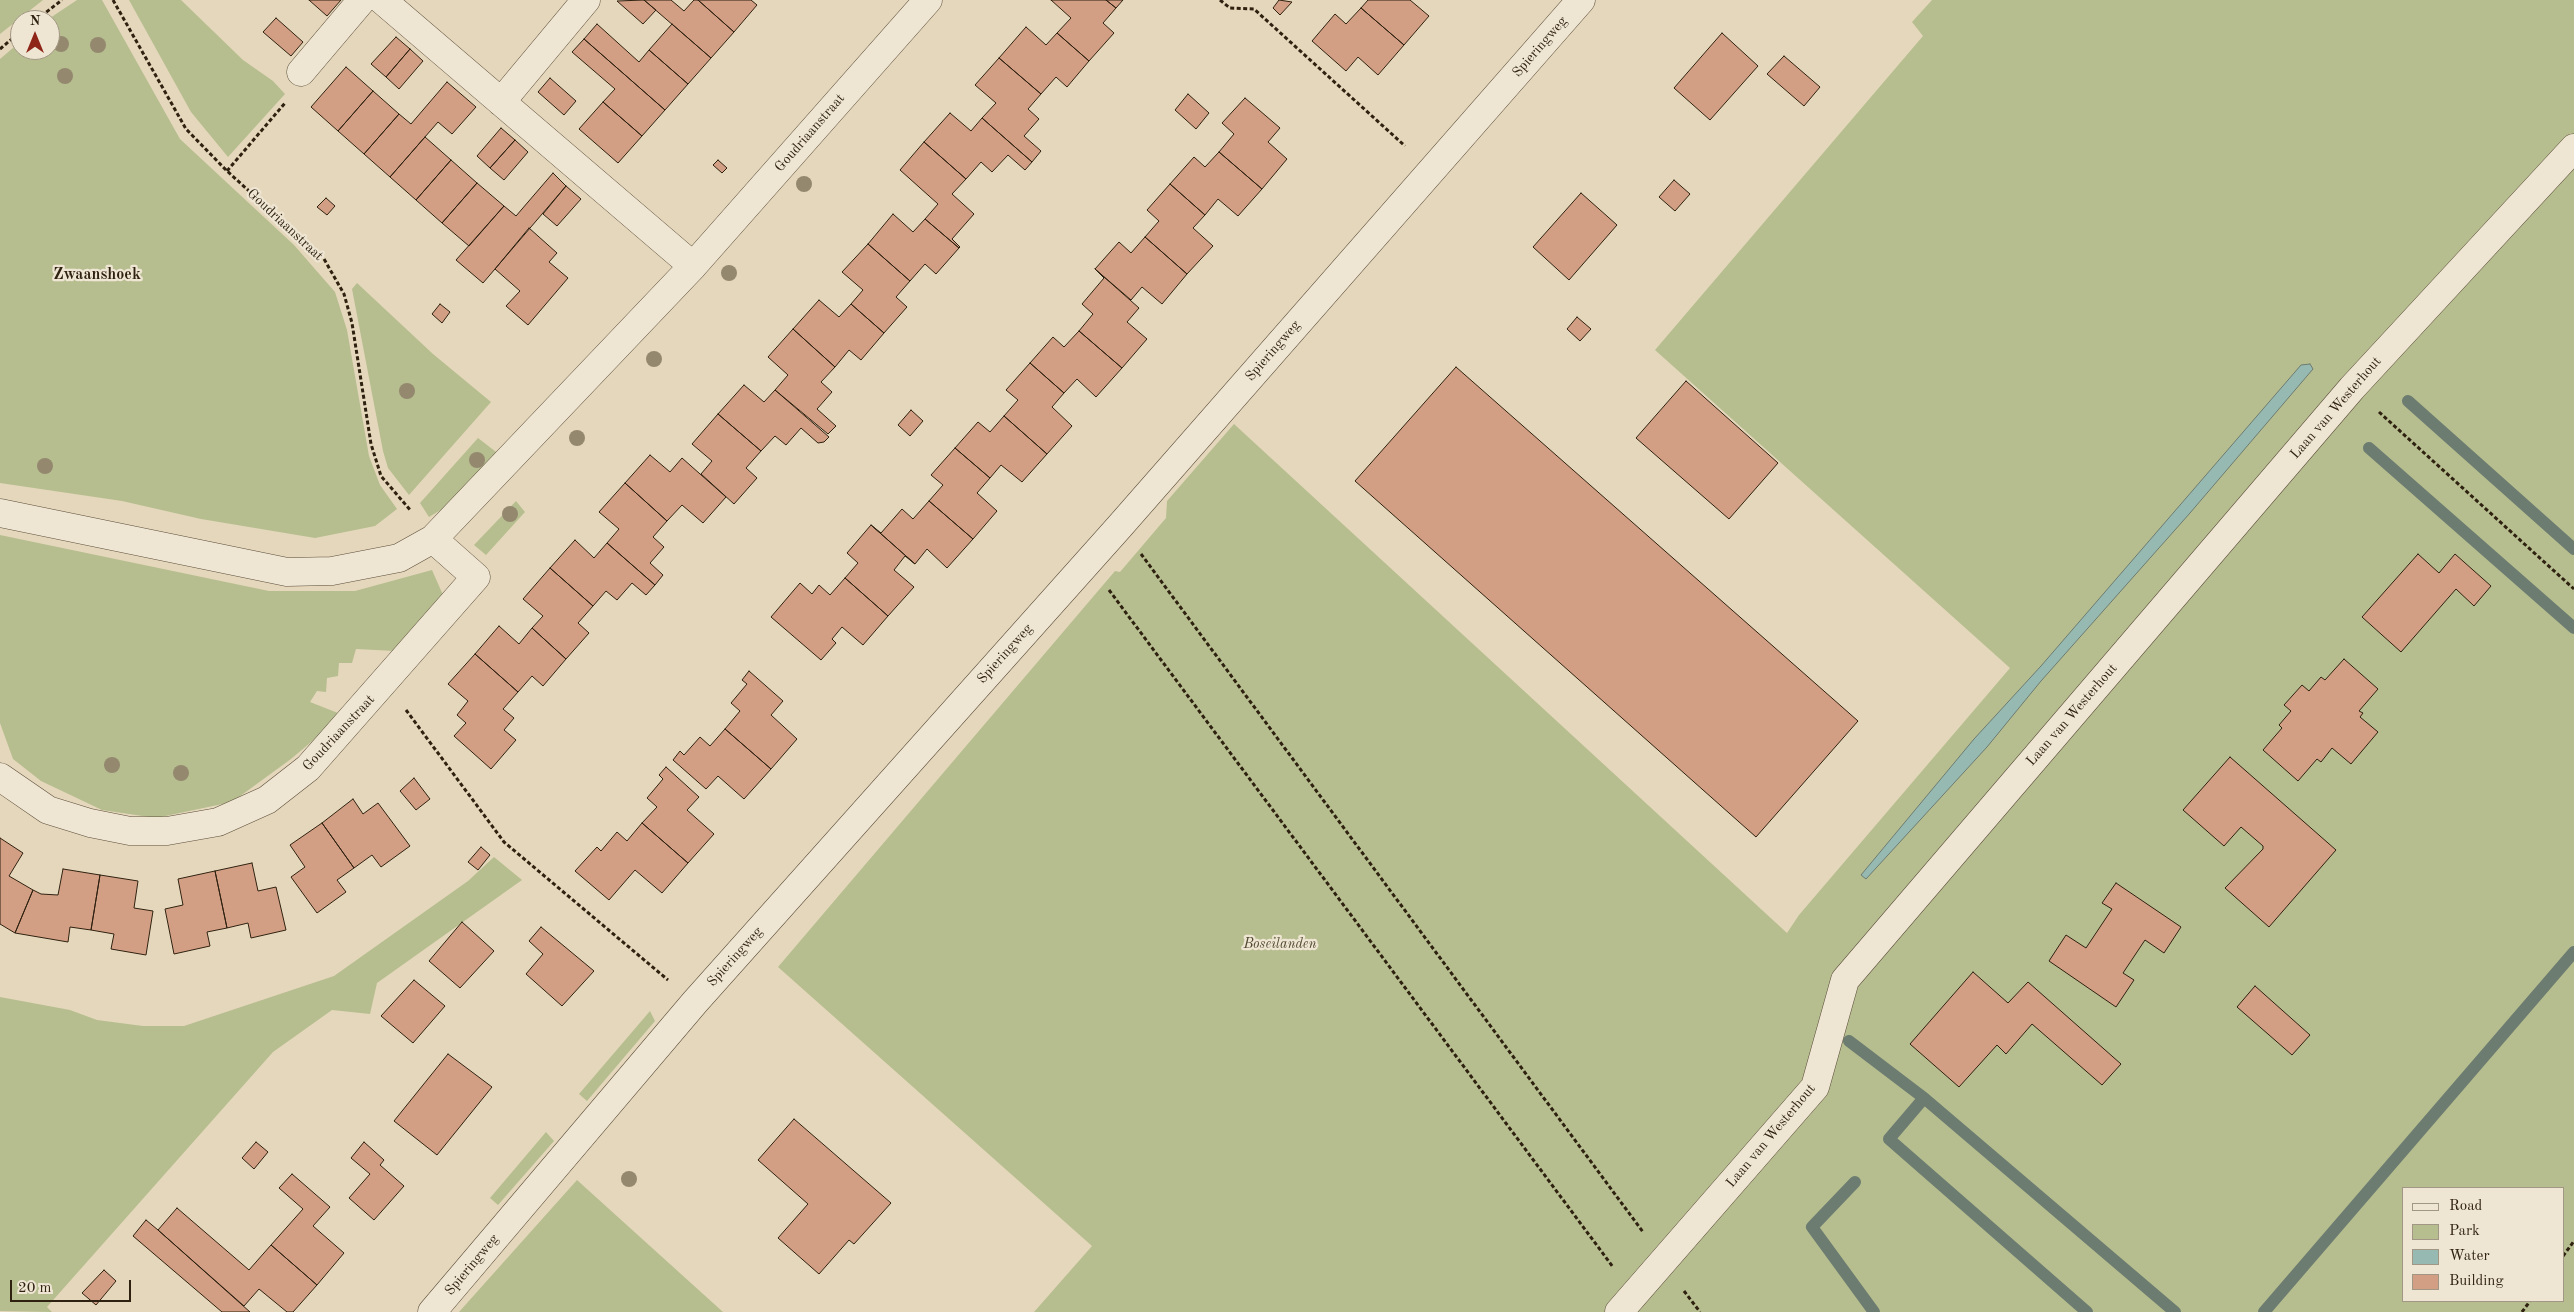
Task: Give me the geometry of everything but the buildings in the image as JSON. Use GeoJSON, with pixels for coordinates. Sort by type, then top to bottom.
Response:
{"type":"FeatureCollection","features":[{"type":"Feature","properties":{"kind":"street"},"geometry":{"type":"LineString","coordinates":[[301,72],[362,0]]}},
{"type":"Feature","properties":{"kind":"street"},"geometry":{"type":"LineString","coordinates":[[382,0],[693,266]]}},
{"type":"Feature","properties":{"kind":"street"},"geometry":{"type":"LineString","coordinates":[[501,102],[586,0]]}},
{"type":"Feature","properties":{"kind":"street","name":"Goudriaanstraat"},"geometry":{"type":"LineString","coordinates":[[0,514],[287,572],[332,571],[399,558],[433,539],[693,266],[928,0]]}},
{"type":"Feature","properties":{"kind":"street","name":"Spieringweg"},"geometry":{"type":"LineString","coordinates":[[432,1312],[695,1002],[1120,526],[1581,0]]}},
{"type":"Feature","properties":{"kind":"street","name":"Laan van Westerhout"},"geometry":{"type":"LineString","coordinates":[[1626,1304],[1815,1087],[1845,980],[2352,388],[2574,148]]}},
{"type":"Feature","properties":{"kind":"street","name":"Goudriaanstraat"},"geometry":{"type":"LineString","coordinates":[[0,778],[48,810],[90,823],[130,831],[167,831],[218,822],[267,800],[308,768],[476,577],[433,539]]}},
{"type":"Feature","properties":{"kind":"path"},"geometry":{"type":"LineString","coordinates":[[49,10],[62,0]]}},
{"type":"Feature","properties":{"kind":"path","name":"Goudriaanstraat"},"geometry":{"type":"LineString","coordinates":[[113,0],[186,130],[227,172],[324,259],[344,294],[352,322],[371,444],[381,476],[433,539]]}},
{"type":"Feature","properties":{"kind":"path"},"geometry":{"type":"LineString","coordinates":[[1220,0],[1230,8],[1254,9],[1432,170]]}},
{"type":"Feature","properties":{"kind":"path"},"geometry":{"type":"LineString","coordinates":[[0,48],[10,40]]}},
{"type":"Feature","properties":{"kind":"path"},"geometry":{"type":"LineString","coordinates":[[227,172],[298,88],[301,72]]}},
{"type":"Feature","properties":{"kind":"path"},"geometry":{"type":"LineString","coordinates":[[2352,388],[2574,589]]}},
{"type":"Feature","properties":{"kind":"path"},"geometry":{"type":"LineString","coordinates":[[1120,526],[1700,1312]]}},
{"type":"Feature","properties":{"kind":"path"},"geometry":{"type":"LineString","coordinates":[[1088,561],[1626,1304]]}},
{"type":"Feature","properties":{"kind":"path"},"geometry":{"type":"LineString","coordinates":[[385,682],[504,842],[669,980]]}},
{"type":"Feature","properties":{"kind":"path"},"geometry":{"type":"LineString","coordinates":[[2564,1255],[2574,1241]]}},
{"type":"Feature","properties":{"kind":"green space"},"geometry":{"type":"Polygon","coordinates":[[[0,0],[43,0],[30,10],[10,10],[10,26],[0,34],[0,0]]]}},
{"type":"Feature","properties":{"kind":"green space"},"geometry":{"type":"Polygon","coordinates":[[[77,0],[102,0],[180,139],[294,245],[335,292],[347,330],[369,456],[380,485],[397,509],[375,526],[315,538],[201,519],[122,501],[0,483],[0,59],[10,50],[10,60],[60,60],[60,11],[77,0]]]}},
{"type":"Feature","properties":{"kind":"green space"},"geometry":{"type":"Polygon","coordinates":[[[129,0],[181,0],[243,60],[273,81],[285,94],[228,157],[191,112],[129,0]]]}},
{"type":"Feature","properties":{"kind":"green space","name":"Boseilanden"},"geometry":{"type":"Polygon","coordinates":[[[1932,0],[2574,0],[2574,1312],[1034,1312],[1092,1246],[778,967],[1115,571],[1120,572],[1166,518],[1167,501],[1234,424],[1787,933],[1799,915],[2010,668],[1655,350],[1923,36],[1912,22],[1932,0]]]}},
{"type":"Feature","properties":{"kind":"green space"},"geometry":{"type":"Polygon","coordinates":[[[357,283],[433,354],[491,402],[409,495],[388,468],[383,451],[352,289],[357,283]]]}},
{"type":"Feature","properties":{"kind":"green space"},"geometry":{"type":"Polygon","coordinates":[[[478,438],[500,455],[454,502],[429,517],[420,503],[478,438]]]}},
{"type":"Feature","properties":{"kind":"green space"},"geometry":{"type":"Polygon","coordinates":[[[516,501],[525,512],[486,555],[474,545],[516,501]]]}},
{"type":"Feature","properties":{"kind":"green space"},"geometry":{"type":"Polygon","coordinates":[[[0,535],[269,591],[355,591],[432,570],[443,595],[395,651],[356,649],[352,663],[339,663],[338,676],[327,678],[326,692],[317,691],[310,702],[343,715],[291,759],[232,802],[156,818],[102,810],[41,781],[13,759],[0,723],[0,535]]]}},
{"type":"Feature","properties":{"kind":"green space"},"geometry":{"type":"Polygon","coordinates":[[[494,857],[522,880],[377,983],[370,1014],[332,1010],[273,1052],[47,1307],[52,1312],[0,1311],[0,997],[70,1010],[97,1020],[143,1026],[184,1026],[334,976],[468,881],[494,857]]]}},
{"type":"Feature","properties":{"kind":"green space"},"geometry":{"type":"Polygon","coordinates":[[[650,1011],[655,1021],[587,1101],[579,1094],[650,1011]]]}},
{"type":"Feature","properties":{"kind":"green space"},"geometry":{"type":"Polygon","coordinates":[[[546,1132],[554,1141],[498,1205],[490,1198],[546,1132]]]}},
{"type":"Feature","properties":{"kind":"green space"},"geometry":{"type":"Polygon","coordinates":[[[577,1180],[723,1312],[459,1312],[577,1180]]]}},
{"type":"Feature","properties":{"kind":"water"},"geometry":{"type":"Polygon","coordinates":[[[2310,364],[2313,369],[2190,513],[2041,681],[1987,747],[1866,879],[1861,875],[1974,739],[2041,666],[2301,365],[2310,364]]]}},
{"type":"Feature","properties":{"kind":"waterway"},"geometry":{"type":"LineString","coordinates":[[2408,401],[2574,549]]}},
{"type":"Feature","properties":{"kind":"waterway"},"geometry":{"type":"LineString","coordinates":[[2369,448],[2574,628]]}},
{"type":"Feature","properties":{"kind":"waterway"},"geometry":{"type":"LineString","coordinates":[[2264,1312],[2574,952]]}},
{"type":"Feature","properties":{"kind":"waterway"},"geometry":{"type":"LineString","coordinates":[[1849,1041],[1924,1098],[2175,1312]]}},
{"type":"Feature","properties":{"kind":"waterway"},"geometry":{"type":"LineString","coordinates":[[1924,1098],[1889,1139],[2087,1312]]}},
{"type":"Feature","properties":{"kind":"waterway"},"geometry":{"type":"LineString","coordinates":[[1855,1182],[1812,1227],[1874,1312]]}},
{"type":"Feature","properties":{"kind":"district","name":"Zwaanshoek"},"geometry":{"type":"Point","coordinates":[97,275]}}]}
